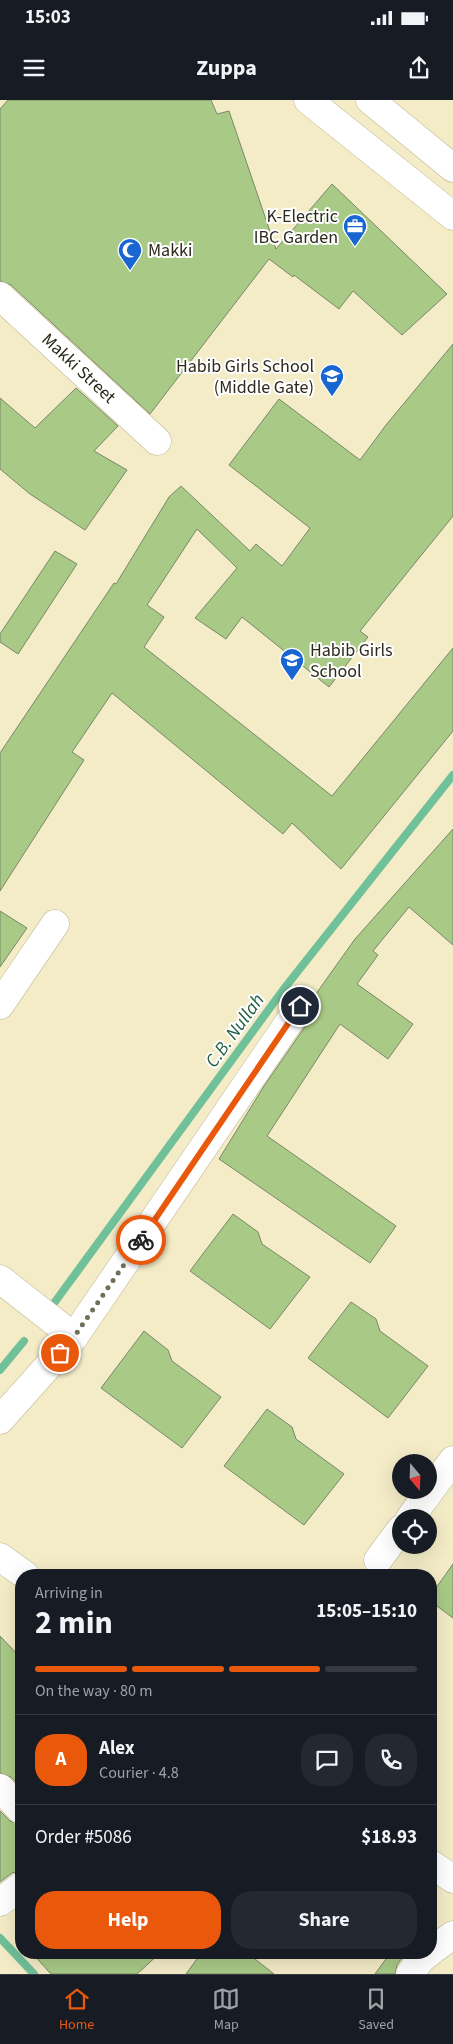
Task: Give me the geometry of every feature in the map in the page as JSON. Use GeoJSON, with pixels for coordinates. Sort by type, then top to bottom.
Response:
{"type":"FeatureCollection","features":[{"type":"Feature","properties":{"kind":"street"},"geometry":{"type":"LineString","coordinates":[[308,100],[453,216]]}},
{"type":"Feature","properties":{"kind":"street"},"geometry":{"type":"LineString","coordinates":[[370,100],[453,168]]}},
{"type":"Feature","properties":{"kind":"street","name":"Makki Street"},"geometry":{"type":"LineString","coordinates":[[0,296],[157,441]]}},
{"type":"Feature","properties":{"kind":"street"},"geometry":{"type":"LineString","coordinates":[[0,1005],[55,924]]}},
{"type":"Feature","properties":{"kind":"street"},"geometry":{"type":"LineString","coordinates":[[0,1420],[74,1337],[300,1006]]}},
{"type":"Feature","properties":{"kind":"street"},"geometry":{"type":"LineString","coordinates":[[0,1279],[74,1337]]}},
{"type":"Feature","properties":{"kind":"street"},"geometry":{"type":"LineString","coordinates":[[417,1509],[453,1460]]}},
{"type":"Feature","properties":{"kind":"street"},"geometry":{"type":"LineString","coordinates":[[378,1560],[392,1541]]}},
{"type":"Feature","properties":{"kind":"street"},"geometry":{"type":"LineString","coordinates":[[0,1557],[17,1569]]}},
{"type":"Feature","properties":{"kind":"street"},"geometry":{"type":"LineString","coordinates":[[0,1788],[15,1804]]}},
{"type":"Feature","properties":{"kind":"street"},"geometry":{"type":"LineString","coordinates":[[437,1868],[453,1879]]}},
{"type":"Feature","properties":{"kind":"street"},"geometry":{"type":"LineString","coordinates":[[0,1902],[15,1891]]}},
{"type":"Feature","properties":{"kind":"street"},"geometry":{"type":"LineString","coordinates":[[437,1947],[453,1935]]}},
{"type":"Feature","properties":{"kind":"street"},"geometry":{"type":"LineString","coordinates":[[410,1974],[421,1959]]}},
{"type":"Feature","properties":{"kind":"building","name":"Makki"},"geometry":{"type":"Polygon","coordinates":[[[8,100],[211,100],[217,114],[229,111],[276,249],[332,184],[447,294],[402,335],[353,291],[339,309],[294,275],[293,277],[269,259],[150,414],[11,285],[0,281],[0,109],[8,100]]]}},
{"type":"Feature","properties":{"kind":"building"},"geometry":{"type":"Polygon","coordinates":[[[453,344],[453,516],[360,631],[368,637],[329,687],[242,617],[226,639],[195,618],[237,568],[197,529],[147,605],[164,617],[144,647],[332,796],[453,648],[453,731],[341,869],[292,823],[283,834],[112,693],[72,752],[84,760],[0,891],[0,753],[114,583],[116,584],[169,497],[181,486],[250,551],[256,544],[282,566],[310,528],[229,465],[279,399],[360,460],[386,425],[453,344]]]}},
{"type":"Feature","properties":{"kind":"building"},"geometry":{"type":"Polygon","coordinates":[[[76,388],[118,426],[94,451],[127,470],[85,530],[30,494],[0,469],[0,398],[35,428],[76,388]]]}},
{"type":"Feature","properties":{"kind":"building"},"geometry":{"type":"Polygon","coordinates":[[[55,551],[77,564],[18,654],[0,642],[0,634],[55,551]]]}},
{"type":"Feature","properties":{"kind":"building"},"geometry":{"type":"Polygon","coordinates":[[[453,829],[453,945],[409,907],[373,951],[378,955],[357,984],[413,1024],[388,1059],[340,1024],[267,1136],[396,1226],[370,1263],[219,1159],[264,1086],[313,1015],[316,1007],[313,998],[355,939],[453,829]]]}},
{"type":"Feature","properties":{"kind":"building"},"geometry":{"type":"Polygon","coordinates":[[[0,911],[27,928],[0,967],[0,911]]]}},
{"type":"Feature","properties":{"kind":"building"},"geometry":{"type":"Polygon","coordinates":[[[233,1214],[258,1232],[262,1244],[310,1277],[270,1329],[190,1271],[233,1214]]]}},
{"type":"Feature","properties":{"kind":"building"},"geometry":{"type":"Polygon","coordinates":[[[351,1302],[376,1319],[380,1331],[428,1366],[388,1418],[308,1358],[351,1302]]]}},
{"type":"Feature","properties":{"kind":"building"},"geometry":{"type":"Polygon","coordinates":[[[144,1331],[168,1350],[172,1361],[221,1397],[182,1448],[101,1388],[144,1331]]]}},
{"type":"Feature","properties":{"kind":"building"},"geometry":{"type":"Polygon","coordinates":[[[267,1409],[292,1427],[296,1439],[344,1474],[304,1525],[224,1466],[267,1409]]]}},
{"type":"Feature","properties":{"kind":"building"},"geometry":{"type":"Polygon","coordinates":[[[453,1564],[453,1618],[437,1606],[437,1587],[453,1564]]]}},
{"type":"Feature","properties":{"kind":"building"},"geometry":{"type":"Polygon","coordinates":[[[0,1636],[15,1652],[15,1781],[11,1777],[0,1773],[0,1636]]]}},
{"type":"Feature","properties":{"kind":"building"},"geometry":{"type":"Polygon","coordinates":[[[0,1811],[10,1821],[15,1823],[15,1872],[0,1882],[0,1811]]]}},
{"type":"Feature","properties":{"kind":"building"},"geometry":{"type":"Polygon","coordinates":[[[37,1959],[153,1959],[137,1974],[51,1974],[37,1959]]]}},
{"type":"Feature","properties":{"kind":"building"},"geometry":{"type":"Polygon","coordinates":[[[197,1959],[255,1959],[274,1974],[186,1974],[197,1959]]]}},
{"type":"Feature","properties":{"kind":"building"},"geometry":{"type":"Polygon","coordinates":[[[386,1959],[401,1959],[397,1965],[395,1974],[375,1974],[386,1959]]]}},
{"type":"Feature","properties":{"kind":"waterway","name":"C.B. Nullah"},"geometry":{"type":"LineString","coordinates":[[49,1310],[283,990],[453,775]]}},
{"type":"Feature","properties":{"kind":"waterway","name":"C.B. Nullah"},"geometry":{"type":"LineString","coordinates":[[0,1370],[24,1341]]}},
{"type":"Feature","properties":{"kind":"waterway"},"geometry":{"type":"LineString","coordinates":[[0,1938],[15,1954]]}},
{"type":"Feature","properties":{"kind":"waterway"},"geometry":{"type":"LineString","coordinates":[[20,1959],[34,1974]]}},
{"type":"Feature","properties":{"kind":"way so far"},"geometry":{"type":"LineString","coordinates":[[60,1353],[74,1337],[141,1240]]}},
{"type":"Feature","properties":{"kind":"place","name":"K-Electric IBC Garden"},"geometry":{"type":"Point","coordinates":[355,247]}},
{"type":"Feature","properties":{"kind":"place","name":"Makki"},"geometry":{"type":"Point","coordinates":[130,271]}},
{"type":"Feature","properties":{"kind":"place","name":"Habib Girls School (Middle Gate)"},"geometry":{"type":"Point","coordinates":[332,397]}},
{"type":"Feature","properties":{"kind":"place","name":"Habib Girls School"},"geometry":{"type":"Point","coordinates":[292,681]}},
{"type":"Feature","properties":{"kind":"route"},"geometry":{"type":"LineString","coordinates":[[141,1240],[300,1006]]}}]}
